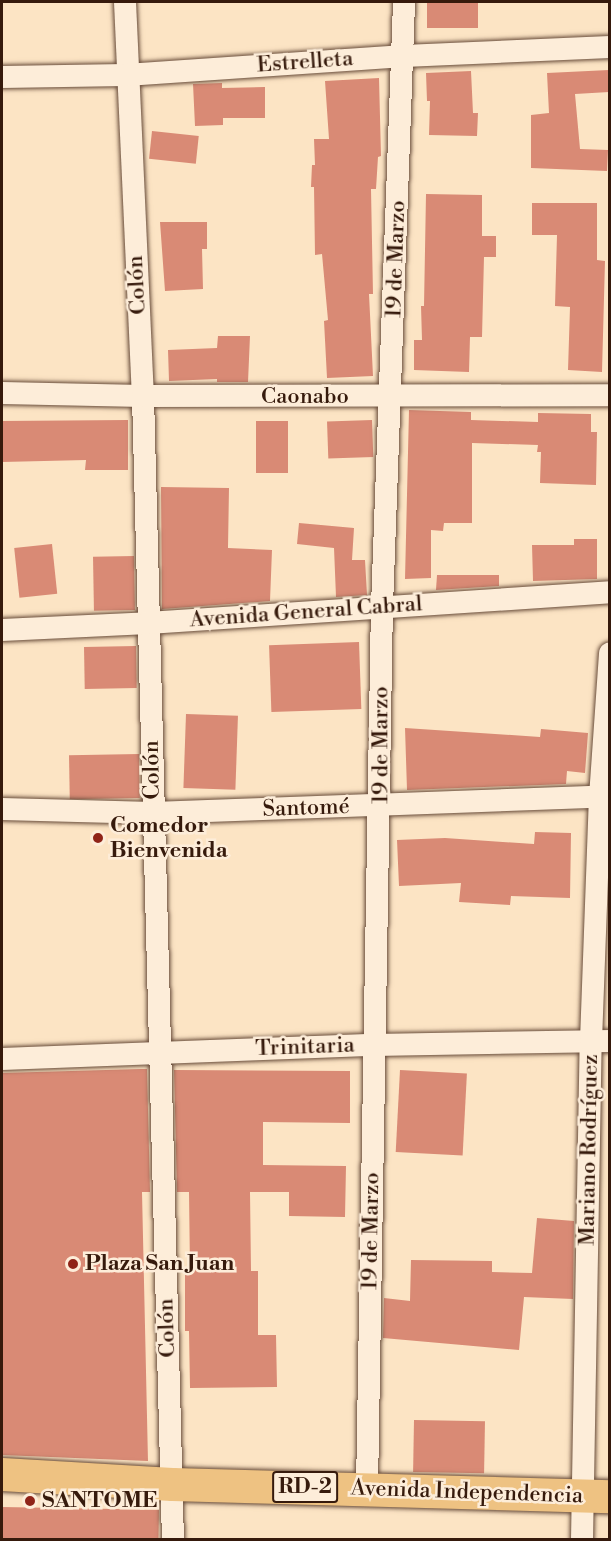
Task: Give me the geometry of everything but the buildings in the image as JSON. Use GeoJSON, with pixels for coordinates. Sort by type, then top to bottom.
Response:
{"type":"FeatureCollection","features":[{"type":"Feature","properties":{"kind":"main road","name":"Avenida Independencia"},"geometry":{"type":"LineString","coordinates":[[2,1474],[172,1484],[596,1496]]}},
{"type":"Feature","properties":{"kind":"street","name":"Colón"},"geometry":{"type":"LineString","coordinates":[[124,2],[143,396],[173,1539]]}},
{"type":"Feature","properties":{"kind":"street","name":"19 de Marzo"},"geometry":{"type":"LineString","coordinates":[[367,1489],[382,606],[404,56],[404,2]]}},
{"type":"Feature","properties":{"kind":"street","name":"Estrelleta"},"geometry":{"type":"LineString","coordinates":[[2,76],[126,75],[404,56],[609,47]]}},
{"type":"Feature","properties":{"kind":"street","name":"Caonabo"},"geometry":{"type":"LineString","coordinates":[[2,393],[143,396],[609,395]]}},
{"type":"Feature","properties":{"kind":"street","name":"Avenida General Cabral"},"geometry":{"type":"LineString","coordinates":[[2,630],[148,623],[609,592]]}},
{"type":"Feature","properties":{"kind":"street","name":"Mariano Rodríguez"},"geometry":{"type":"LineString","coordinates":[[582,1539],[596,1496],[600,1041],[609,653]]}},
{"type":"Feature","properties":{"kind":"street","name":"Santomé"},"geometry":{"type":"LineString","coordinates":[[2,809],[153,813],[604,796]]}},
{"type":"Feature","properties":{"kind":"street","name":"Trinitaria"},"geometry":{"type":"LineString","coordinates":[[2,1059],[374,1045],[600,1041]]}},
{"type":"Feature","properties":{"kind":"place","name":"Comedor Bienvenida"},"geometry":{"type":"Point","coordinates":[98,838]}},
{"type":"Feature","properties":{"kind":"place","name":"Plaza San Juan"},"geometry":{"type":"Point","coordinates":[73,1264]}},
{"type":"Feature","properties":{"kind":"place","name":"SANTOME"},"geometry":{"type":"Point","coordinates":[30,1501]}}]}
